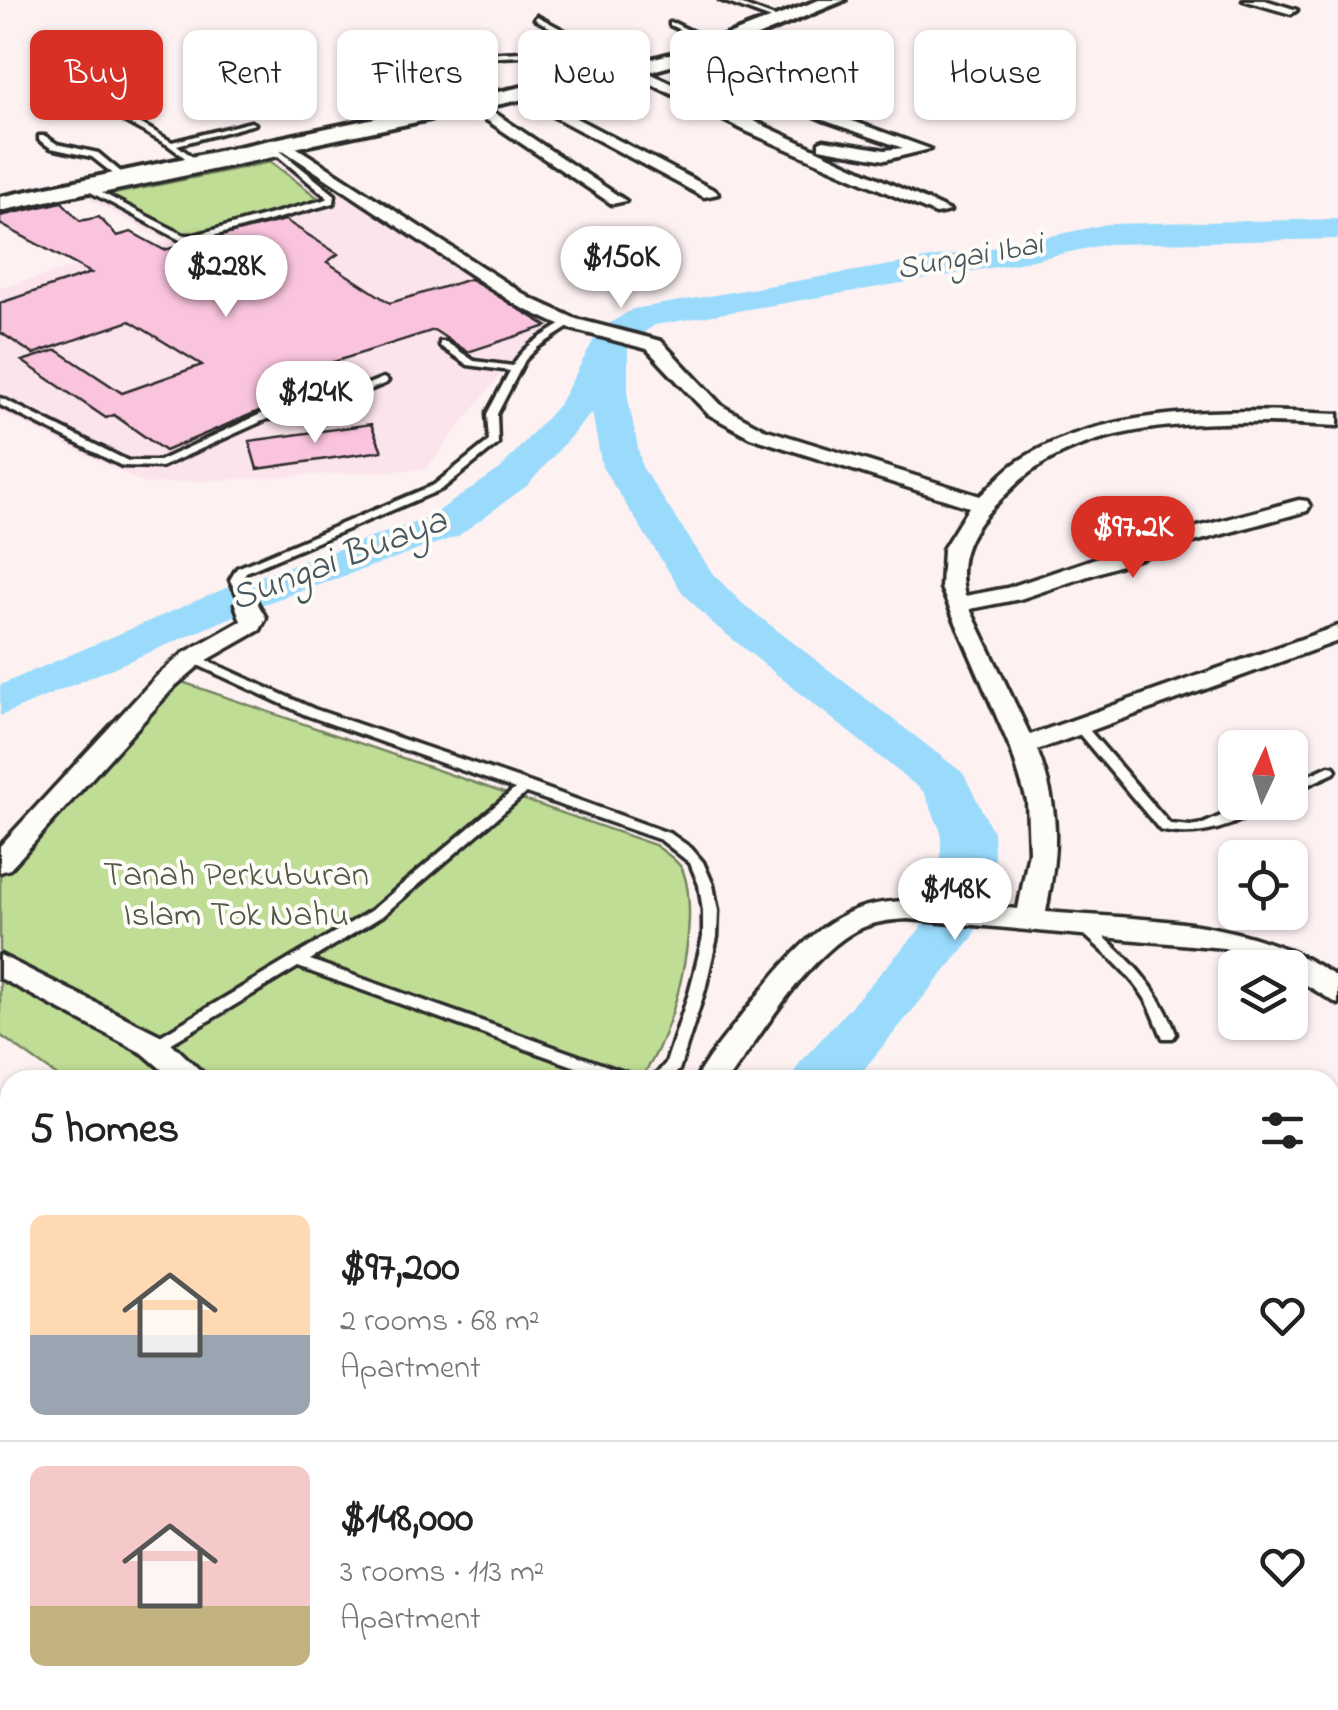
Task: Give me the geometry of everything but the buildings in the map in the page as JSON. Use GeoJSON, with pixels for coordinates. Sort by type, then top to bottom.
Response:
{"type":"FeatureCollection","features":[{"type":"Feature","properties":{"kind":"main road"},"geometry":{"type":"LineString","coordinates":[[757,30],[836,0]]}},
{"type":"Feature","properties":{"kind":"main road"},"geometry":{"type":"LineString","coordinates":[[0,204],[90,189],[124,178],[411,120]]}},
{"type":"Feature","properties":{"kind":"street"},"geometry":{"type":"LineString","coordinates":[[1248,0],[1291,10]]}},
{"type":"Feature","properties":{"kind":"street"},"geometry":{"type":"LineString","coordinates":[[650,78],[751,128],[942,211]]}},
{"type":"Feature","properties":{"kind":"street"},"geometry":{"type":"LineString","coordinates":[[495,120],[618,201]]}},
{"type":"Feature","properties":{"kind":"street"},"geometry":{"type":"LineString","coordinates":[[570,120],[710,194]]}},
{"type":"Feature","properties":{"kind":"street"},"geometry":{"type":"LineString","coordinates":[[824,145],[886,155],[922,149],[839,120]]}},
{"type":"Feature","properties":{"kind":"street"},"geometry":{"type":"LineString","coordinates":[[279,149],[524,302],[578,325],[645,342],[660,350],[728,420],[756,433],[983,504]]}},
{"type":"Feature","properties":{"kind":"street"},"geometry":{"type":"LineString","coordinates":[[1018,919],[1043,849],[1038,787],[1024,746],[953,592],[950,554],[960,532],[983,504],[1029,462],[1078,440],[1130,426],[1223,420],[1338,420]]}},
{"type":"Feature","properties":{"kind":"street"},"geometry":{"type":"LineString","coordinates":[[958,604],[1012,594],[1157,546],[1299,506]]}},
{"type":"Feature","properties":{"kind":"street"},"geometry":{"type":"LineString","coordinates":[[0,863],[146,700],[193,658],[252,625],[254,618],[241,592]]}},
{"type":"Feature","properties":{"kind":"street"},"geometry":{"type":"LineString","coordinates":[[1024,746],[1338,633]]}},
{"type":"Feature","properties":{"kind":"street"},"geometry":{"type":"LineString","coordinates":[[718,1070],[818,944],[841,925],[879,912],[908,909],[1262,945],[1294,961],[1338,994]]}},
{"type":"Feature","properties":{"kind":"street"},"geometry":{"type":"LineString","coordinates":[[0,966],[155,1046],[183,1070]]}},
{"type":"Feature","properties":{"kind":"lane"},"geometry":{"type":"LineString","coordinates":[[722,0],[782,20]]}},
{"type":"Feature","properties":{"kind":"lane"},"geometry":{"type":"LineString","coordinates":[[538,18],[561,30]]}},
{"type":"Feature","properties":{"kind":"lane"},"geometry":{"type":"LineString","coordinates":[[672,24],[685,30]]}},
{"type":"Feature","properties":{"kind":"lane"},"geometry":{"type":"LineString","coordinates":[[128,120],[150,136],[175,143],[196,164]]}},
{"type":"Feature","properties":{"kind":"lane"},"geometry":{"type":"LineString","coordinates":[[175,143],[251,124]]}},
{"type":"Feature","properties":{"kind":"lane"},"geometry":{"type":"LineString","coordinates":[[42,138],[54,146],[95,155],[124,178]]}},
{"type":"Feature","properties":{"kind":"lane"},"geometry":{"type":"LineString","coordinates":[[279,149],[332,197],[331,202],[195,238],[182,238],[90,189],[279,149]]}},
{"type":"Feature","properties":{"kind":"lane"},"geometry":{"type":"LineString","coordinates":[[241,592],[246,567],[450,480],[494,442],[492,414],[515,369],[534,345],[578,325]]}},
{"type":"Feature","properties":{"kind":"lane"},"geometry":{"type":"LineString","coordinates":[[443,344],[472,363],[515,369]]}},
{"type":"Feature","properties":{"kind":"lane"},"geometry":{"type":"LineString","coordinates":[[0,401],[126,464],[144,466],[161,464],[265,416],[301,415],[383,381]]}},
{"type":"Feature","properties":{"kind":"lane"},"geometry":{"type":"LineString","coordinates":[[193,658],[310,712],[666,837],[696,860],[711,902],[708,952],[669,1070]]}},
{"type":"Feature","properties":{"kind":"lane"},"geometry":{"type":"LineString","coordinates":[[1079,726],[1165,827],[1178,832],[1208,829],[1226,820]]}},
{"type":"Feature","properties":{"kind":"lane"},"geometry":{"type":"LineString","coordinates":[[1308,781],[1330,770]]}},
{"type":"Feature","properties":{"kind":"lane"},"geometry":{"type":"LineString","coordinates":[[155,1046],[406,891],[526,786]]}},
{"type":"Feature","properties":{"kind":"lane"},"geometry":{"type":"LineString","coordinates":[[1081,924],[1148,986],[1163,1012],[1168,1034]]}},
{"type":"Feature","properties":{"kind":"lane"},"geometry":{"type":"LineString","coordinates":[[298,961],[602,1070]]}},
{"type":"Feature","properties":{"kind":"shaded area"},"geometry":{"type":"Polygon","coordinates":[[[296,156],[554,327],[526,343],[426,469],[145,484],[0,412],[0,288],[166,241],[88,199],[296,156]]]}},
{"type":"Feature","properties":{"kind":"green space"},"geometry":{"type":"Polygon","coordinates":[[[271,162],[322,201],[188,235],[109,195],[271,162]]]}},
{"type":"Feature","properties":{"kind":"green space","name":"Tanah Perkuburan Islam Tok Nahu"},"geometry":{"type":"Polygon","coordinates":[[[182,682],[655,845],[683,871],[689,920],[673,1010],[646,1070],[49,1070],[0,1035],[0,876],[182,682]]]}},
{"type":"Feature","properties":{"kind":"waterway","name":"Sungai Ibai"},"geometry":{"type":"LineString","coordinates":[[0,702],[242,597],[443,527],[514,477],[576,408],[612,338],[645,316],[1019,253],[1107,234],[1338,229]]}},
{"type":"Feature","properties":{"kind":"waterway"},"geometry":{"type":"LineString","coordinates":[[612,345],[609,399],[622,467],[697,583],[727,613],[945,784],[967,832],[968,875],[945,937],[829,1070]]}},
{"type":"Feature","properties":{"kind":"water label","name":"Sungai Buaya"},"geometry":{"type":"Point","coordinates":[339,561]}}]}
